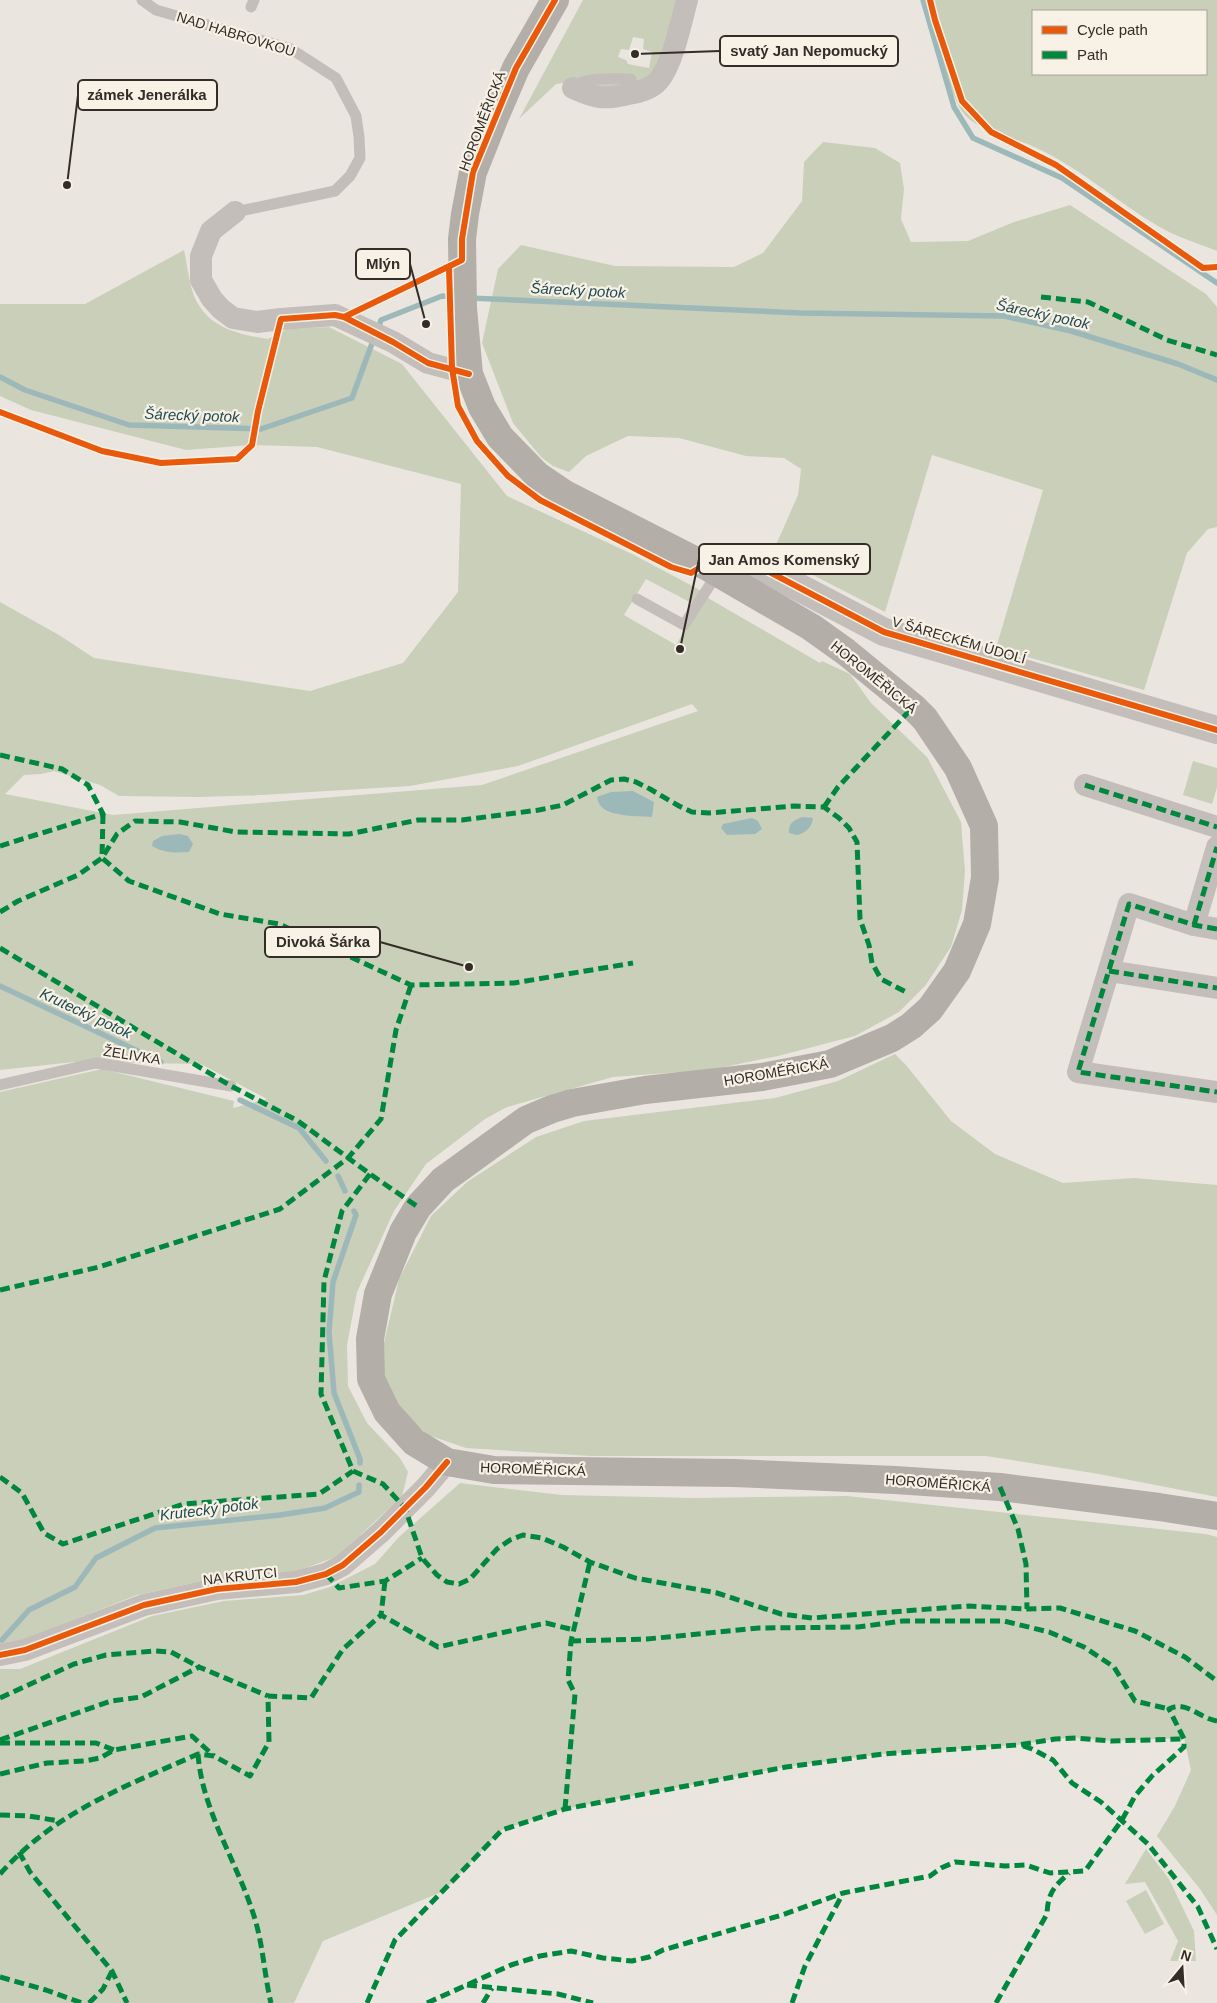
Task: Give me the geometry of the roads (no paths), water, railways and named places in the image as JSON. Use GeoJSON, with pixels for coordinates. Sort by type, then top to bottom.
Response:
{"type":"FeatureCollection","features":[{"type":"Feature","properties":{"kind":"main road","name":"HOROMĚŘICKÁ"},"geometry":{"type":"LineString","coordinates":[[555,0],[516,68],[473,172],[462,239],[463,308],[469,374],[482,407],[500,437],[537,475],[566,494],[710,569],[817,632],[846,652],[925,719],[958,768],[984,826],[985,878],[977,924],[957,971],[930,1009],[911,1026],[892,1038],[830,1064],[762,1077],[645,1090],[572,1103],[552,1109],[526,1120],[443,1180],[418,1207],[403,1232],[378,1294],[370,1339],[371,1378],[387,1412],[414,1442],[447,1462],[494,1470],[733,1473],[972,1485],[1080,1496],[1217,1516]]}},
{"type":"Feature","properties":{"kind":"street"},"geometry":{"type":"LineString","coordinates":[[573,88],[593,97],[611,99],[644,90],[659,81],[670,59],[687,0]]}},
{"type":"Feature","properties":{"kind":"street","name":"NAD HABROVKOU"},"geometry":{"type":"LineString","coordinates":[[235,212],[210,231],[200,256],[201,280],[221,310],[233,318],[257,322],[281,318],[335,314],[386,338],[428,363],[469,374]]}},
{"type":"Feature","properties":{"kind":"street","name":"V ŠÁRECKÉM ÚDOLÍ"},"geometry":{"type":"LineString","coordinates":[[710,569],[720,561],[735,561],[760,567],[884,632],[1217,730]]}},
{"type":"Feature","properties":{"kind":"street"},"geometry":{"type":"LineString","coordinates":[[1084,785],[1217,827]]}},
{"type":"Feature","properties":{"kind":"street"},"geometry":{"type":"LineString","coordinates":[[1194,925],[1217,847]]}},
{"type":"Feature","properties":{"kind":"street"},"geometry":{"type":"LineString","coordinates":[[1217,929],[1194,925],[1129,904],[1078,1072],[1217,1092]]}},
{"type":"Feature","properties":{"kind":"street"},"geometry":{"type":"LineString","coordinates":[[1109,972],[1217,988]]}},
{"type":"Feature","properties":{"kind":"street","name":"NA KRUTCI"},"geometry":{"type":"LineString","coordinates":[[0,1655],[25,1650],[144,1605],[217,1590],[296,1582],[326,1574],[343,1564],[382,1532],[426,1487],[447,1462]]}},
{"type":"Feature","properties":{"kind":"lane","name":"NAD HABROVKOU"},"geometry":{"type":"LineString","coordinates":[[142,0],[156,10],[292,49],[336,78],[356,116],[360,137],[360,158],[350,176],[335,191],[235,212]]}},
{"type":"Feature","properties":{"kind":"lane"},"geometry":{"type":"LineString","coordinates":[[573,88],[578,83],[592,80],[631,79]]}},
{"type":"Feature","properties":{"kind":"lane"},"geometry":{"type":"LineString","coordinates":[[637,599],[684,625],[710,569]]}},
{"type":"Feature","properties":{"kind":"lane","name":"ŽELIVKA"},"geometry":{"type":"LineString","coordinates":[[0,1085],[96,1063],[231,1086]]}},
{"type":"Feature","properties":{"kind":"water"},"geometry":{"type":"Polygon","coordinates":[[[633,791],[654,802],[652,817],[617,814],[604,809],[598,802],[597,797],[611,792],[633,791]]]}},
{"type":"Feature","properties":{"kind":"water"},"geometry":{"type":"Polygon","coordinates":[[[803,817],[813,818],[808,829],[797,835],[789,833],[793,822],[803,817]]]}},
{"type":"Feature","properties":{"kind":"water"},"geometry":{"type":"Polygon","coordinates":[[[752,818],[758,821],[762,829],[755,834],[727,835],[721,828],[723,824],[752,818]]]}},
{"type":"Feature","properties":{"kind":"water"},"geometry":{"type":"Polygon","coordinates":[[[179,834],[188,836],[193,844],[189,852],[170,852],[152,846],[153,841],[162,836],[179,834]]]}},
{"type":"Feature","properties":{"kind":"waterway"},"geometry":{"type":"LineString","coordinates":[[923,0],[954,107],[973,138],[1062,178],[1217,283]]}},
{"type":"Feature","properties":{"kind":"waterway","name":"Šárecký potok"},"geometry":{"type":"LineString","coordinates":[[378,329],[381,320],[442,296],[455,297]]}},
{"type":"Feature","properties":{"kind":"waterway","name":"Šárecký potok"},"geometry":{"type":"LineString","coordinates":[[469,298],[801,313],[1004,316],[1071,331],[1178,364],[1217,380]]}},
{"type":"Feature","properties":{"kind":"waterway","name":"Šárecký potok"},"geometry":{"type":"LineString","coordinates":[[0,377],[25,390],[129,425],[261,429],[352,398],[374,338]]}},
{"type":"Feature","properties":{"kind":"waterway","name":"Krutecký potok"},"geometry":{"type":"LineString","coordinates":[[0,986],[161,1062]]}},
{"type":"Feature","properties":{"kind":"waterway","name":"Krutecký potok"},"geometry":{"type":"LineString","coordinates":[[240,1100],[299,1128],[326,1161]]}},
{"type":"Feature","properties":{"kind":"waterway","name":"Krutecký potok"},"geometry":{"type":"LineString","coordinates":[[338,1176],[345,1191]]}},
{"type":"Feature","properties":{"kind":"waterway","name":"Krutecký potok"},"geometry":{"type":"LineString","coordinates":[[354,1211],[356,1215],[333,1282],[329,1332],[334,1393],[360,1463]]}},
{"type":"Feature","properties":{"kind":"waterway","name":"Krutecký potok"},"geometry":{"type":"LineString","coordinates":[[2,1640],[29,1610],[75,1587],[96,1558],[155,1528],[280,1515],[325,1508],[359,1492],[359,1485]]}},
{"type":"Feature","properties":{"kind":"place","name":"svatý Jan Nepomucký"},"geometry":{"type":"Point","coordinates":[635,54]}},
{"type":"Feature","properties":{"kind":"place","name":"zámek Jenerálka"},"geometry":{"type":"Point","coordinates":[67,185]}},
{"type":"Feature","properties":{"kind":"place","name":"Mlýn"},"geometry":{"type":"Point","coordinates":[426,324]}},
{"type":"Feature","properties":{"kind":"place","name":"Jan Amos Komenský"},"geometry":{"type":"Point","coordinates":[680,649]}},
{"type":"Feature","properties":{"kind":"place","name":"Divoká Šárka"},"geometry":{"type":"Point","coordinates":[469,967]}}]}
